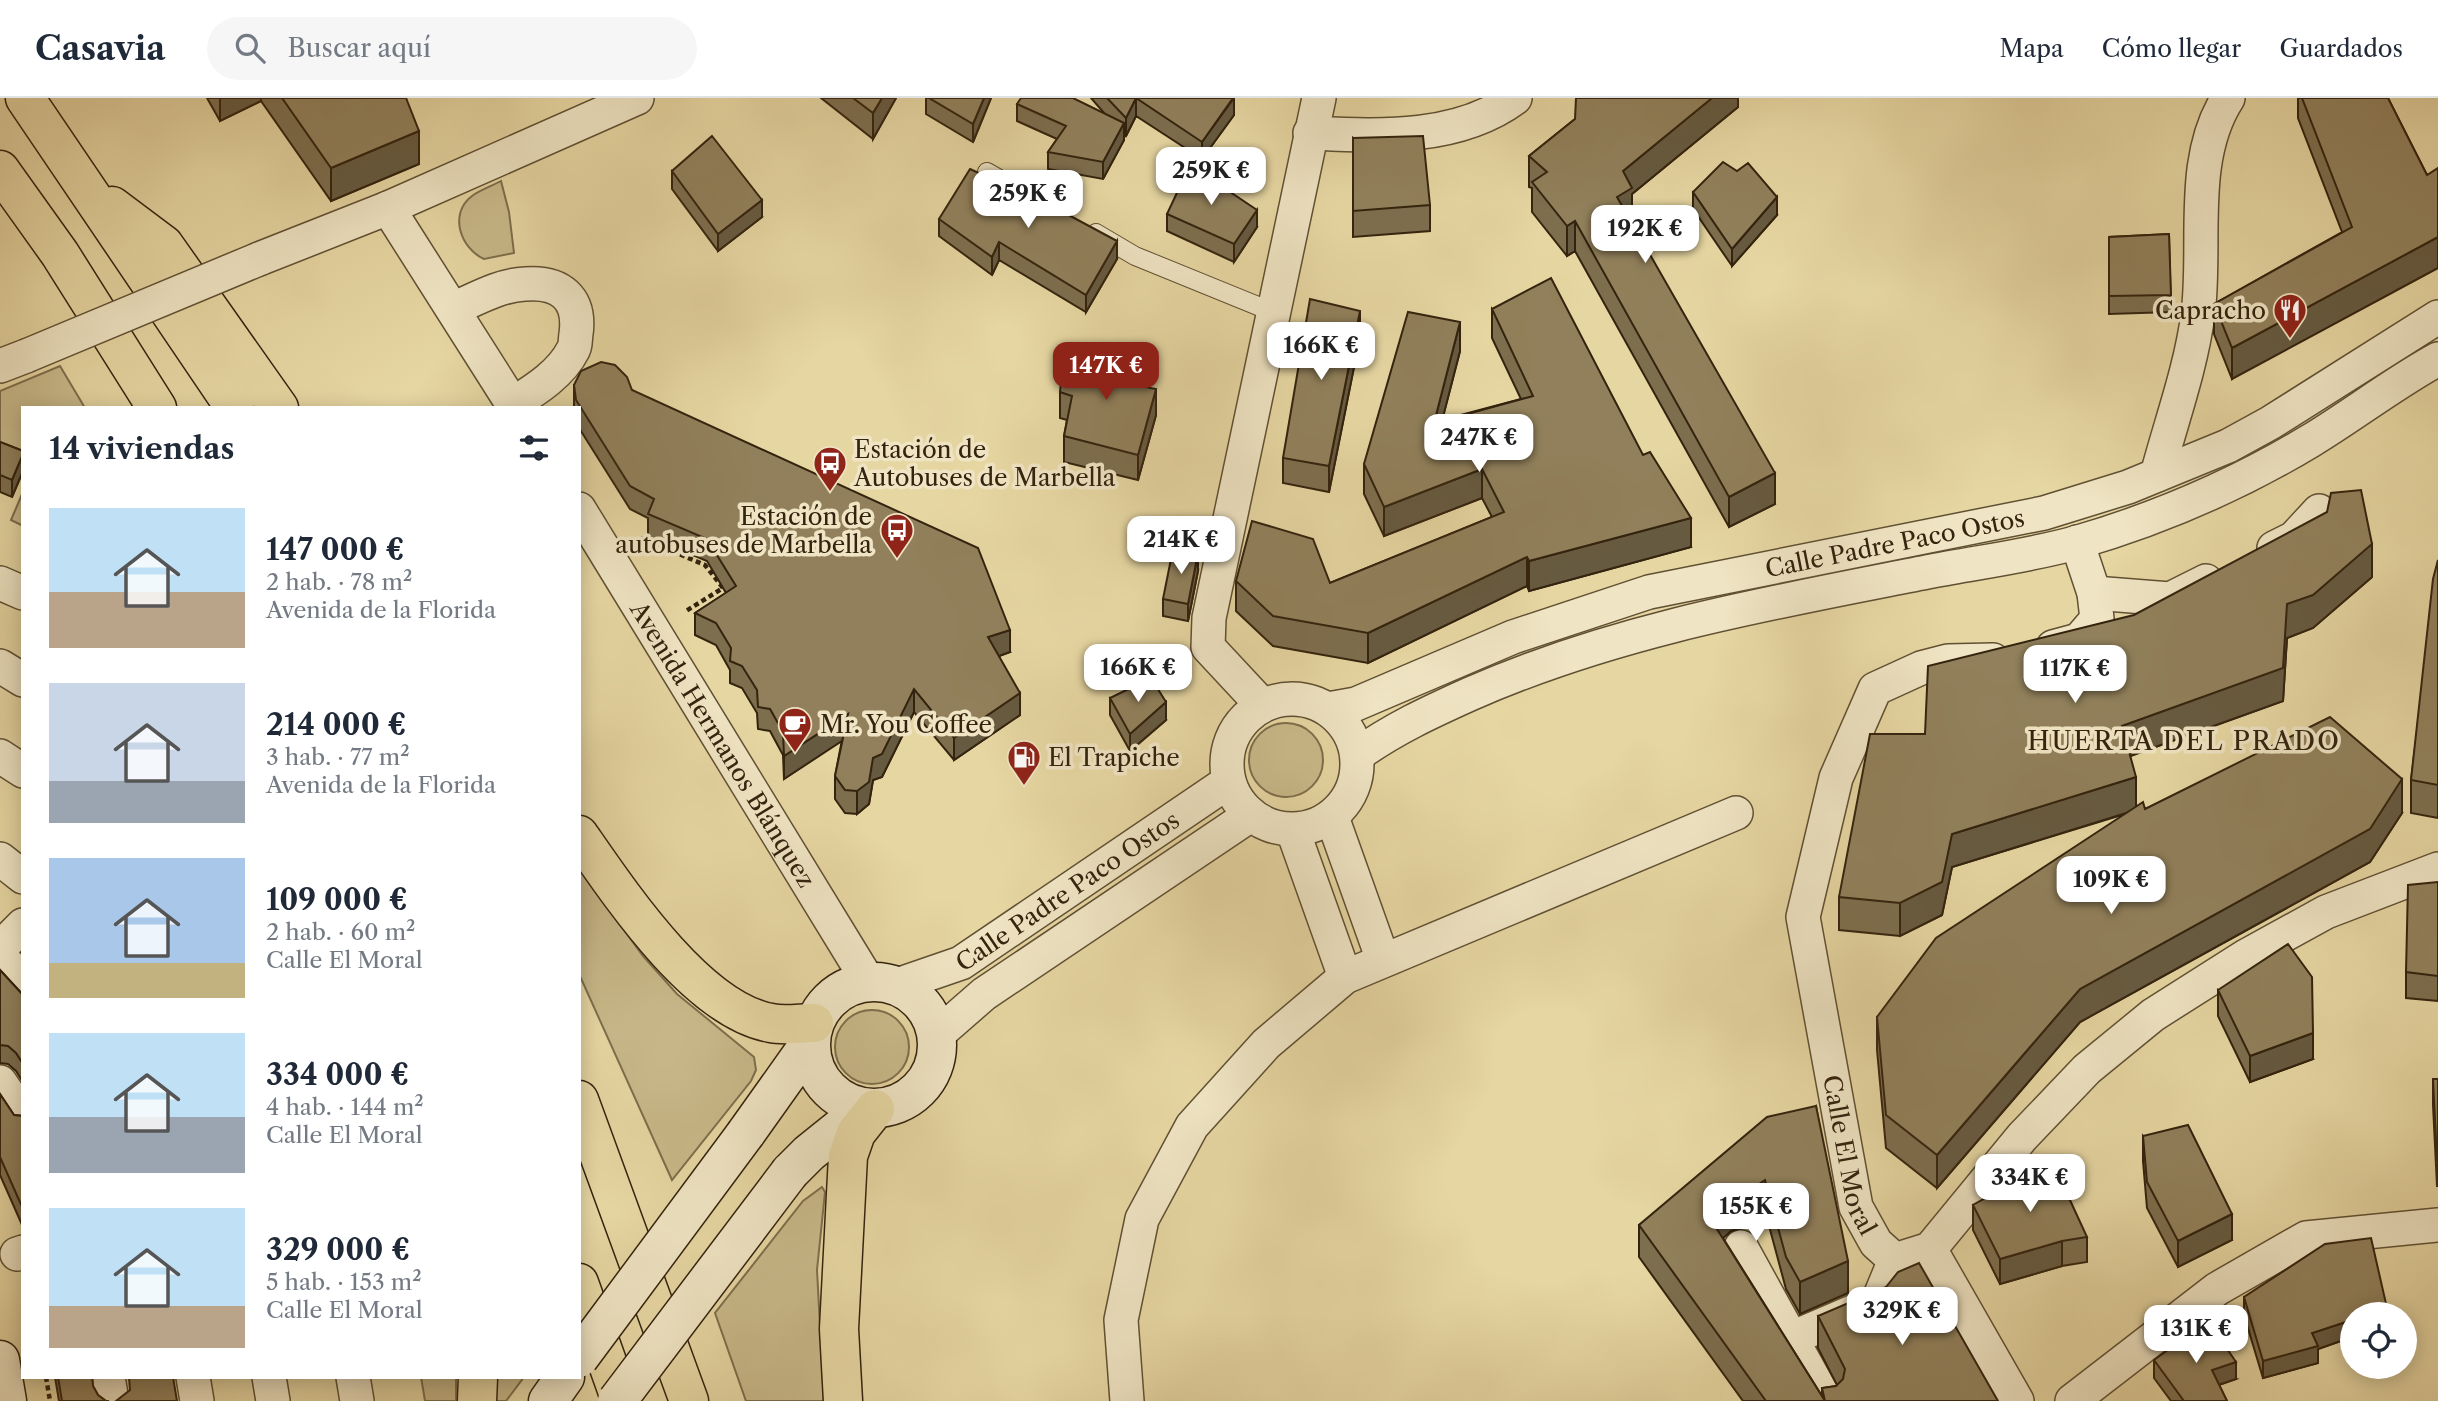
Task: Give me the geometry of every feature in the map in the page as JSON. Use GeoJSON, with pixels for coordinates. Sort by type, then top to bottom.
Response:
{"type":"FeatureCollection","features":[{"type":"Feature","properties":{"kind":"highway"},"geometry":{"type":"LineString","coordinates":[[25,98],[90,190],[234,406]]}},
{"type":"Feature","properties":{"kind":"highway"},"geometry":{"type":"LineString","coordinates":[[0,170],[60,254],[156,406]]}},
{"type":"Feature","properties":{"kind":"highway"},"geometry":{"type":"LineString","coordinates":[[90,190],[164,245],[278,406]]}},
{"type":"Feature","properties":{"kind":"highway"},"geometry":{"type":"LineString","coordinates":[[581,838],[621,895],[687,974],[744,1014],[771,1024],[812,1033]]}},
{"type":"Feature","properties":{"kind":"highway"},"geometry":{"type":"LineString","coordinates":[[581,1105],[689,1401]]}},
{"type":"Feature","properties":{"kind":"highway"},"geometry":{"type":"LineString","coordinates":[[843,1401],[839,1329],[848,1156],[856,1133],[870,1108]]}},
{"type":"Feature","properties":{"kind":"highway"},"geometry":{"type":"LineString","coordinates":[[581,1289],[619,1401]]}},
{"type":"Feature","properties":{"kind":"highway"},"geometry":{"type":"LineString","coordinates":[[477,1401],[478,1379]]}},
{"type":"Feature","properties":{"kind":"main road"},"geometry":{"type":"LineString","coordinates":[[581,1355],[747,1133],[812,1033],[824,1005],[839,991],[882,983],[916,997],[930,1014],[937,1035],[937,1057],[929,1077],[915,1094],[896,1105],[870,1108],[835,1096],[821,1082],[813,1063],[812,1033]]}},
{"type":"Feature","properties":{"kind":"main road"},"geometry":{"type":"LineString","coordinates":[[619,1401],[790,1172],[809,1153],[870,1108]]}},
{"type":"Feature","properties":{"kind":"main road"},"geometry":{"type":"LineString","coordinates":[[0,1360],[6,1401]]}},
{"type":"Feature","properties":{"kind":"main road"},"geometry":{"type":"LineString","coordinates":[[548,1401],[564,1379]]}},
{"type":"Feature","properties":{"kind":"street"},"geometry":{"type":"LineString","coordinates":[[13,361],[388,208],[638,98]]}},
{"type":"Feature","properties":{"kind":"street"},"geometry":{"type":"LineString","coordinates":[[1262,705],[1208,647],[1209,618],[1319,98]]}},
{"type":"Feature","properties":{"kind":"street"},"geometry":{"type":"LineString","coordinates":[[1310,133],[1365,136],[1434,130],[1472,119],[1515,98]]}},
{"type":"Feature","properties":{"kind":"street"},"geometry":{"type":"LineString","coordinates":[[2157,475],[2192,347],[2198,312],[2203,175],[2211,139],[2228,98]]}},
{"type":"Feature","properties":{"kind":"street"},"geometry":{"type":"LineString","coordinates":[[388,208],[514,406],[546,383],[574,350],[577,326],[574,302],[563,292],[544,284],[504,288],[453,309]]}},
{"type":"Feature","properties":{"kind":"street","name":"Calle Padre Paco Ostos"},"geometry":{"type":"LineString","coordinates":[[1328,709],[1356,704],[1513,637],[1649,592],[2044,513],[2129,487],[2228,446],[2270,423],[2438,317]]}},
{"type":"Feature","properties":{"kind":"street","name":"Calle Padre Paco Ostos"},"geometry":{"type":"LineString","coordinates":[[1357,755],[1386,734],[1421,716],[1498,682],[1610,642],[1731,612],[2077,542],[2200,499],[2242,480],[2312,440],[2438,359]]}},
{"type":"Feature","properties":{"kind":"street"},"geometry":{"type":"LineString","coordinates":[[2094,593],[2170,599],[2294,538],[2319,511]]}},
{"type":"Feature","properties":{"kind":"street","name":"Avenida Hermanos Blánquez"},"geometry":{"type":"LineString","coordinates":[[581,512],[882,983]]}},
{"type":"Feature","properties":{"kind":"street","name":"Calle El Moral"},"geometry":{"type":"LineString","coordinates":[[1930,1249],[1895,1260],[1876,1243],[1856,1207],[1803,917],[1836,778],[1875,689],[1921,668],[1948,661],[2002,659],[2079,640],[2097,619],[2094,593],[2077,542]]}},
{"type":"Feature","properties":{"kind":"street"},"geometry":{"type":"LineString","coordinates":[[0,583],[21,592]]}},
{"type":"Feature","properties":{"kind":"street"},"geometry":{"type":"LineString","coordinates":[[0,666],[21,679]]}},
{"type":"Feature","properties":{"kind":"street"},"geometry":{"type":"LineString","coordinates":[[1284,698],[1307,700],[1328,709],[1348,729],[1357,755],[1353,790],[1332,817],[1293,831],[1270,827],[1250,816],[1228,782],[1226,755],[1236,729],[1262,705],[1284,698]]}},
{"type":"Feature","properties":{"kind":"street"},"geometry":{"type":"LineString","coordinates":[[0,756],[21,771]]}},
{"type":"Feature","properties":{"kind":"street","name":"Calle Padre Paco Ostos"},"geometry":{"type":"LineString","coordinates":[[882,983],[961,963],[1228,782]]}},
{"type":"Feature","properties":{"kind":"street"},"geometry":{"type":"LineString","coordinates":[[1127,1401],[1121,1320],[1142,1219],[1192,1126],[1266,1044],[1345,977],[1736,813]]}},
{"type":"Feature","properties":{"kind":"street","name":"Calle Padre Paco Ostos"},"geometry":{"type":"LineString","coordinates":[[937,1035],[984,994],[1250,816]]}},
{"type":"Feature","properties":{"kind":"street"},"geometry":{"type":"LineString","coordinates":[[1332,817],[1384,960]]}},
{"type":"Feature","properties":{"kind":"street"},"geometry":{"type":"LineString","coordinates":[[1293,831],[1345,977]]}},
{"type":"Feature","properties":{"kind":"street"},"geometry":{"type":"LineString","coordinates":[[0,859],[21,875]]}},
{"type":"Feature","properties":{"kind":"street"},"geometry":{"type":"LineString","coordinates":[[2017,1401],[1930,1249],[2022,1137],[2087,1069],[2153,1015],[2246,956],[2326,912],[2438,869]]}},
{"type":"Feature","properties":{"kind":"street"},"geometry":{"type":"LineString","coordinates":[[0,948],[21,927]]}},
{"type":"Feature","properties":{"kind":"street"},"geometry":{"type":"LineString","coordinates":[[0,957],[21,978]]}},
{"type":"Feature","properties":{"kind":"street"},"geometry":{"type":"LineString","coordinates":[[0,1082],[21,1113]]}},
{"type":"Feature","properties":{"kind":"street"},"geometry":{"type":"LineString","coordinates":[[2072,1401],[2217,1289],[2306,1238],[2438,1225]]}},
{"type":"Feature","properties":{"kind":"street"},"geometry":{"type":"LineString","coordinates":[[1741,1247],[1826,1401]]}},
{"type":"Feature","properties":{"kind":"street"},"geometry":{"type":"LineString","coordinates":[[1792,1338],[1878,1301],[1895,1260]]}},
{"type":"Feature","properties":{"kind":"street"},"geometry":{"type":"LineString","coordinates":[[108,1379],[112,1401]]}},
{"type":"Feature","properties":{"kind":"street"},"geometry":{"type":"LineString","coordinates":[[193,1379],[197,1401]]}},
{"type":"Feature","properties":{"kind":"street"},"geometry":{"type":"LineString","coordinates":[[269,1379],[273,1401]]}},
{"type":"Feature","properties":{"kind":"street"},"geometry":{"type":"LineString","coordinates":[[353,1379],[357,1401]]}},
{"type":"Feature","properties":{"kind":"lane"},"geometry":{"type":"LineString","coordinates":[[987,172],[1135,256],[1275,313]]}},
{"type":"Feature","properties":{"kind":"path"},"geometry":{"type":"LineString","coordinates":[[641,538],[705,565],[723,588],[686,611]]}},
{"type":"Feature","properties":{"kind":"path"},"geometry":{"type":"LineString","coordinates":[[46,1379],[50,1401]]}},
{"type":"Feature","properties":{"kind":"shaded area"},"geometry":{"type":"Polygon","coordinates":[[[501,181],[509,212],[514,253],[484,259],[469,247],[460,230],[459,221],[465,203],[472,196],[501,181]]]}},
{"type":"Feature","properties":{"kind":"shaded area"},"geometry":{"type":"Polygon","coordinates":[[[60,366],[84,406],[21,406],[21,459],[0,451],[0,391],[60,366]]]}},
{"type":"Feature","properties":{"kind":"shaded area"},"geometry":{"type":"Polygon","coordinates":[[[21,497],[21,525],[11,520],[21,497]]]}},
{"type":"Feature","properties":{"kind":"shaded area"},"geometry":{"type":"Polygon","coordinates":[[[1286,723],[1300,726],[1312,734],[1320,746],[1323,760],[1320,774],[1312,786],[1300,794],[1286,797],[1272,794],[1260,786],[1252,774],[1249,760],[1252,746],[1260,734],[1272,726],[1286,723]]]}},
{"type":"Feature","properties":{"kind":"shaded area"},"geometry":{"type":"Polygon","coordinates":[[[581,871],[643,956],[677,994],[754,1057],[756,1070],[751,1081],[672,1180],[581,978],[581,871]]]}},
{"type":"Feature","properties":{"kind":"shaded area"},"geometry":{"type":"Polygon","coordinates":[[[872,1010],[893,1016],[903,1026],[909,1047],[903,1068],[893,1078],[872,1084],[851,1078],[841,1068],[835,1047],[841,1026],[851,1016],[872,1010]]]}},
{"type":"Feature","properties":{"kind":"shaded area"},"geometry":{"type":"Polygon","coordinates":[[[822,1187],[825,1192],[817,1270],[824,1401],[746,1401],[715,1313],[803,1201],[822,1187]]]}},
{"type":"Feature","properties":{"kind":"shaded area"},"geometry":{"type":"Polygon","coordinates":[[[421,1379],[456,1379],[456,1401],[425,1401],[421,1379]]]}},
{"type":"Feature","properties":{"kind":"shaded area"},"geometry":{"type":"Polygon","coordinates":[[[495,1379],[522,1379],[506,1401],[495,1401],[495,1379]]]}},
{"type":"Feature","properties":{"kind":"building"},"geometry":{"type":"Polygon","coordinates":[[[282,98],[406,98],[419,131],[331,168],[282,98]]]}},
{"type":"Feature","properties":{"kind":"building"},"geometry":{"type":"Polygon","coordinates":[[[853,98],[882,98],[873,113],[853,98]]]}},
{"type":"Feature","properties":{"kind":"building"},"geometry":{"type":"Polygon","coordinates":[[[929,98],[984,98],[973,124],[929,98]]]}},
{"type":"Feature","properties":{"kind":"building"},"geometry":{"type":"Polygon","coordinates":[[[1021,98],[1073,98],[1124,123],[1103,162],[1048,152],[1066,126],[1017,104],[1021,98]]]}},
{"type":"Feature","properties":{"kind":"building"},"geometry":{"type":"Polygon","coordinates":[[[1107,98],[1136,98],[1126,118],[1107,98]]]}},
{"type":"Feature","properties":{"kind":"building"},"geometry":{"type":"Polygon","coordinates":[[[1136,98],[1233,98],[1202,142],[1136,98]]]}},
{"type":"Feature","properties":{"kind":"building"},"geometry":{"type":"Polygon","coordinates":[[[1576,98],[1712,98],[1623,171],[1632,188],[1617,197],[1775,473],[1729,497],[1575,221],[1567,226],[1532,182],[1547,172],[1529,156],[1575,119],[1576,98]]]}},
{"type":"Feature","properties":{"kind":"building"},"geometry":{"type":"Polygon","coordinates":[[[2302,98],[2388,98],[2427,175],[2438,168],[2438,237],[2232,348],[2214,304],[2352,227],[2302,98]]]}},
{"type":"Feature","properties":{"kind":"building"},"geometry":{"type":"Polygon","coordinates":[[[712,136],[762,200],[718,234],[672,171],[712,136]]]}},
{"type":"Feature","properties":{"kind":"building"},"geometry":{"type":"Polygon","coordinates":[[[1423,136],[1430,205],[1353,211],[1353,138],[1423,136]]]}},
{"type":"Feature","properties":{"kind":"building"},"geometry":{"type":"Polygon","coordinates":[[[1723,162],[1737,171],[1748,163],[1777,197],[1732,249],[1693,192],[1723,162]]]}},
{"type":"Feature","properties":{"kind":"building"},"geometry":{"type":"Polygon","coordinates":[[[1190,165],[1257,210],[1234,244],[1167,214],[1190,165]]]}},
{"type":"Feature","properties":{"kind":"building"},"geometry":{"type":"Polygon","coordinates":[[[970,169],[1063,212],[1117,241],[1086,295],[999,242],[992,257],[939,219],[970,169]]]}},
{"type":"Feature","properties":{"kind":"building"},"geometry":{"type":"Polygon","coordinates":[[[2169,234],[2171,295],[2109,296],[2109,237],[2169,234]]]}},
{"type":"Feature","properties":{"kind":"building"},"geometry":{"type":"Polygon","coordinates":[[[1551,278],[1643,455],[1650,452],[1691,518],[1529,561],[1527,557],[1368,633],[1273,616],[1236,581],[1252,521],[1313,539],[1330,583],[1504,512],[1482,469],[1384,507],[1364,464],[1408,312],[1460,322],[1434,423],[1533,396],[1492,309],[1551,278]]]}},
{"type":"Feature","properties":{"kind":"building"},"geometry":{"type":"Polygon","coordinates":[[[1310,299],[1360,311],[1329,466],[1283,458],[1310,299]]]}},
{"type":"Feature","properties":{"kind":"building"},"geometry":{"type":"Polygon","coordinates":[[[1064,351],[1143,368],[1140,386],[1156,389],[1138,455],[1064,436],[1072,396],[1060,392],[1064,351]]]}},
{"type":"Feature","properties":{"kind":"building"},"geometry":{"type":"Polygon","coordinates":[[[601,362],[615,365],[627,377],[632,390],[978,548],[1010,630],[988,637],[1020,693],[954,738],[914,689],[882,754],[873,758],[869,782],[857,791],[845,790],[835,776],[848,714],[784,756],[783,732],[770,709],[758,707],[757,690],[742,666],[730,661],[731,648],[716,623],[695,613],[736,586],[707,539],[648,514],[654,499],[630,486],[576,400],[574,385],[581,371],[601,362]]]}},
{"type":"Feature","properties":{"kind":"building"},"geometry":{"type":"Polygon","coordinates":[[[0,442],[21,450],[21,459],[12,480],[0,475],[0,442]]]}},
{"type":"Feature","properties":{"kind":"building"},"geometry":{"type":"Polygon","coordinates":[[[2361,490],[2372,544],[2313,595],[2287,604],[2283,668],[2122,726],[2136,777],[1952,834],[1942,882],[1900,903],[1839,897],[1870,734],[1925,734],[1928,666],[2134,615],[2327,512],[2331,493],[2361,490]]]}},
{"type":"Feature","properties":{"kind":"building"},"geometry":{"type":"Polygon","coordinates":[[[1173,549],[1198,553],[1188,604],[1163,599],[1173,549]]]}},
{"type":"Feature","properties":{"kind":"building"},"geometry":{"type":"Polygon","coordinates":[[[2438,560],[2438,785],[2411,780],[2433,579],[2438,560]]]}},
{"type":"Feature","properties":{"kind":"building"},"geometry":{"type":"Polygon","coordinates":[[[1151,678],[1166,702],[1130,734],[1110,698],[1151,678]]]}},
{"type":"Feature","properties":{"kind":"building"},"geometry":{"type":"Polygon","coordinates":[[[2330,717],[2402,779],[2370,829],[2080,989],[1937,1155],[1886,1115],[1877,1017],[1936,938],[2143,802],[2145,809],[2330,717]]]}},
{"type":"Feature","properties":{"kind":"building"},"geometry":{"type":"Polygon","coordinates":[[[2438,882],[2438,976],[2406,972],[2408,885],[2438,882]]]}},
{"type":"Feature","properties":{"kind":"building"},"geometry":{"type":"Polygon","coordinates":[[[2288,944],[2312,977],[2313,1033],[2250,1056],[2218,990],[2288,944]]]}},
{"type":"Feature","properties":{"kind":"building"},"geometry":{"type":"Polygon","coordinates":[[[0,970],[21,993],[21,1061],[8,1046],[0,1045],[0,970]]]}},
{"type":"Feature","properties":{"kind":"building"},"geometry":{"type":"Polygon","coordinates":[[[2433,1079],[2438,1079],[2438,1160],[2437,1160],[2433,1079]]]}},
{"type":"Feature","properties":{"kind":"building"},"geometry":{"type":"Polygon","coordinates":[[[0,1094],[14,1115],[21,1116],[21,1204],[0,1157],[0,1094]]]}},
{"type":"Feature","properties":{"kind":"building"},"geometry":{"type":"Polygon","coordinates":[[[1816,1106],[1848,1261],[1800,1282],[1786,1257],[1765,1180],[1741,1196],[1731,1199],[1710,1218],[1825,1401],[1766,1401],[1639,1225],[1767,1117],[1816,1106]]]}},
{"type":"Feature","properties":{"kind":"building"},"geometry":{"type":"Polygon","coordinates":[[[2188,1125],[2232,1214],[2178,1241],[2147,1182],[2143,1136],[2188,1125]]]}},
{"type":"Feature","properties":{"kind":"building"},"geometry":{"type":"Polygon","coordinates":[[[2052,1161],[2087,1237],[2062,1241],[2000,1259],[1973,1205],[2052,1161]]]}},
{"type":"Feature","properties":{"kind":"building"},"geometry":{"type":"Polygon","coordinates":[[[2371,1238],[2386,1302],[2340,1302],[2340,1324],[2312,1333],[2318,1346],[2263,1361],[2244,1297],[2325,1244],[2371,1238]]]}},
{"type":"Feature","properties":{"kind":"building"},"geometry":{"type":"Polygon","coordinates":[[[1919,1263],[1998,1401],[1825,1401],[1822,1388],[1836,1386],[1843,1379],[1845,1369],[1818,1316],[1886,1287],[1898,1272],[1919,1263]]]}},
{"type":"Feature","properties":{"kind":"building"},"geometry":{"type":"Polygon","coordinates":[[[2208,1321],[2236,1362],[2212,1370],[2227,1401],[2184,1401],[2154,1360],[2208,1321]]]}},
{"type":"Feature","properties":{"kind":"building"},"geometry":{"type":"Polygon","coordinates":[[[58,1379],[92,1379],[98,1395],[106,1401],[62,1401],[58,1379]]]}},
{"type":"Feature","properties":{"kind":"building"},"geometry":{"type":"Polygon","coordinates":[[[129,1379],[173,1379],[177,1401],[116,1401],[130,1390],[129,1379]]]}},
{"type":"Feature","properties":{"kind":"place","name":"Capracho"},"geometry":{"type":"Point","coordinates":[2290,340]}},
{"type":"Feature","properties":{"kind":"place","name":"Estación de Autobuses de Marbella"},"geometry":{"type":"Point","coordinates":[830,493]}},
{"type":"Feature","properties":{"kind":"place","name":"Estación de autobuses de Marbella"},"geometry":{"type":"Point","coordinates":[897,560]}},
{"type":"Feature","properties":{"kind":"place","name":"Mr. You Coffee"},"geometry":{"type":"Point","coordinates":[795,754]}},
{"type":"Feature","properties":{"kind":"place","name":"El Trapiche"},"geometry":{"type":"Point","coordinates":[1024,787]}},
{"type":"Feature","properties":{"kind":"district","name":"HUERTA DEL PRADO"},"geometry":{"type":"Point","coordinates":[2184,741]}}]}
